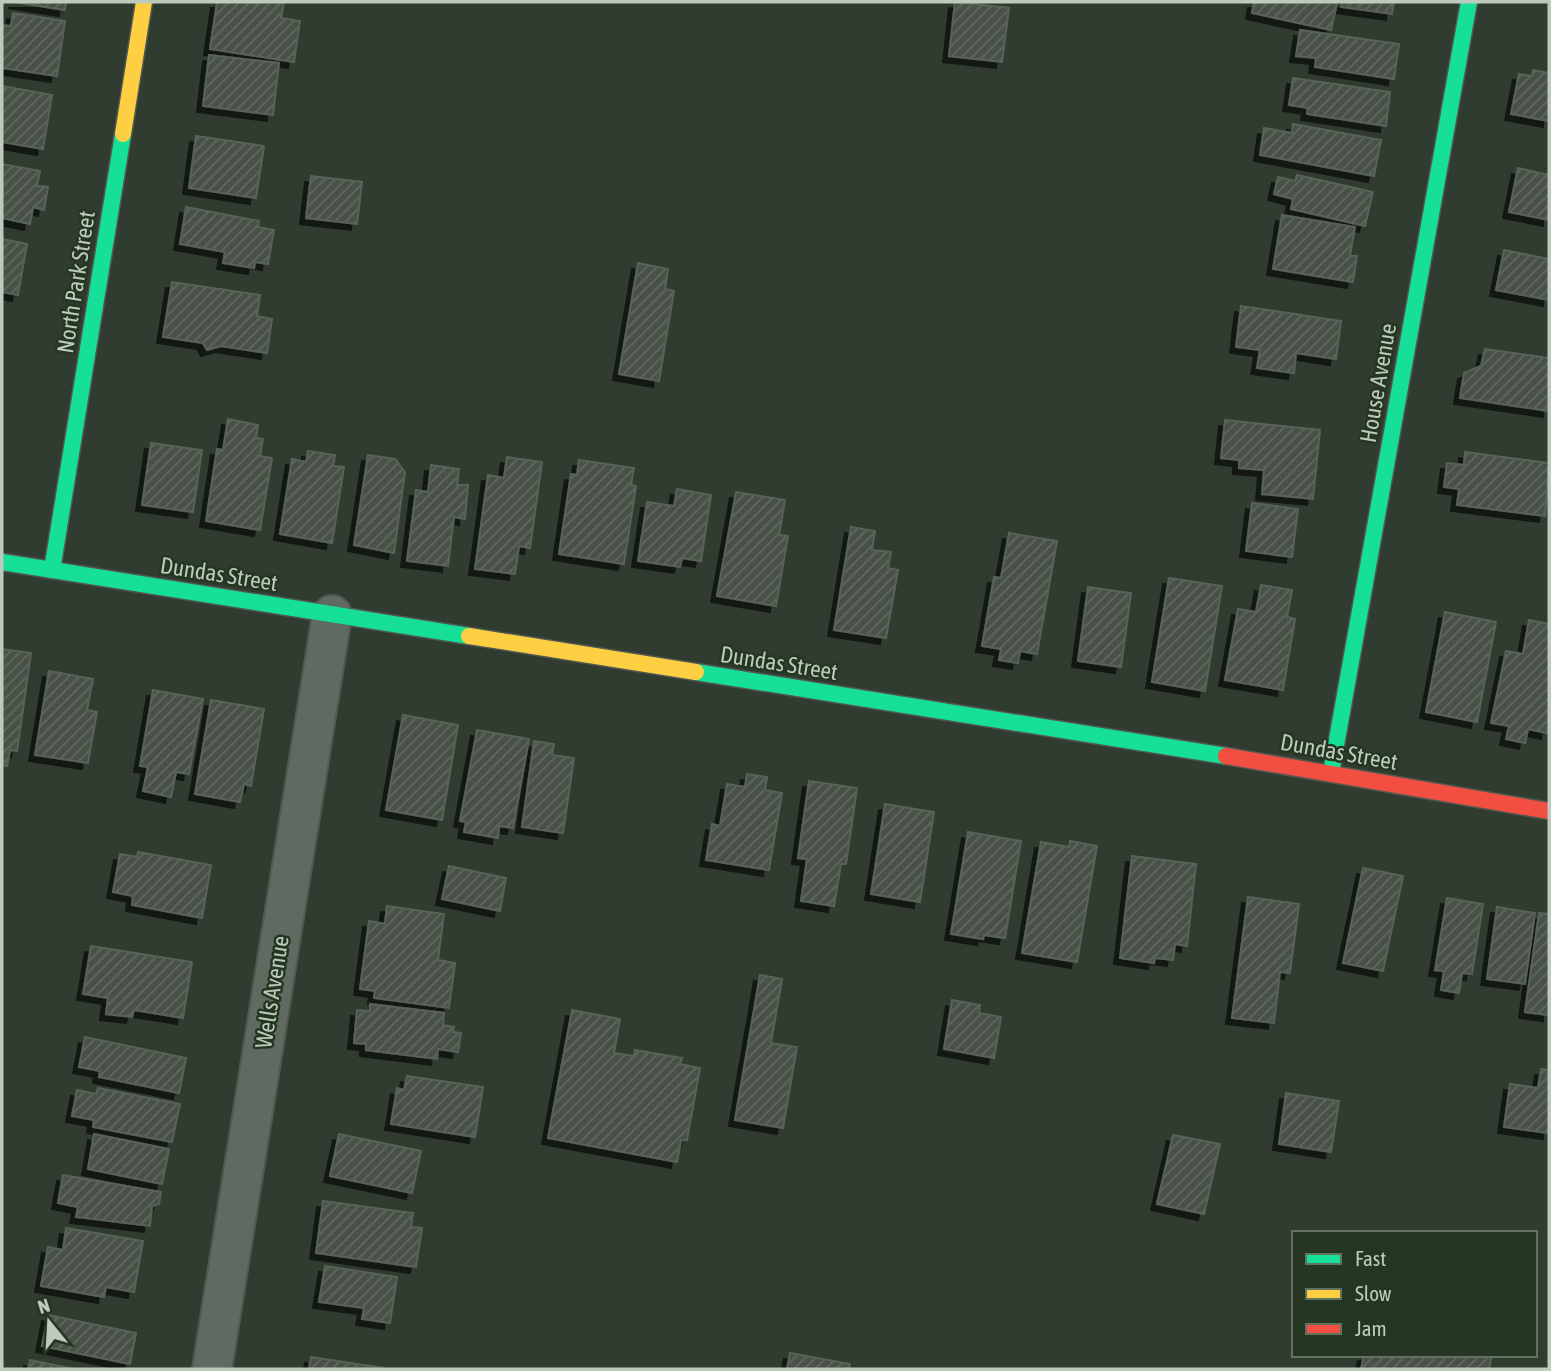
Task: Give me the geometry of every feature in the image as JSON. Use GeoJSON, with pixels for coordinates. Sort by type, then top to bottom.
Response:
{"type":"FeatureCollection","features":[{"type":"Feature","properties":{"kind":"street","name":"North Park Street"},"geometry":{"type":"LineString","coordinates":[[52,570],[144,2]]}},
{"type":"Feature","properties":{"kind":"street","name":"House Avenue"},"geometry":{"type":"LineString","coordinates":[[1331,773],[1469,2]]}},
{"type":"Feature","properties":{"kind":"street","name":"Dundas Street"},"geometry":{"type":"LineString","coordinates":[[2,562],[1331,773],[1549,811]]}},
{"type":"Feature","properties":{"kind":"street","name":"Wells Avenue"},"geometry":{"type":"LineString","coordinates":[[212,1369],[332,615]]}},
{"type":"Feature","properties":{"kind":"building"},"geometry":{"type":"Polygon","coordinates":[[[14,2],[66,2],[65,10],[14,2]]]}},
{"type":"Feature","properties":{"kind":"building"},"geometry":{"type":"Polygon","coordinates":[[[217,2],[284,2],[281,18],[300,21],[294,62],[210,49],[217,2]]]}},
{"type":"Feature","properties":{"kind":"building"},"geometry":{"type":"Polygon","coordinates":[[[955,2],[1009,8],[1002,62],[949,56],[955,2]]]}},
{"type":"Feature","properties":{"kind":"building"},"geometry":{"type":"Polygon","coordinates":[[[1254,2],[1337,3],[1331,30],[1252,13],[1254,2]]]}},
{"type":"Feature","properties":{"kind":"building"},"geometry":{"type":"Polygon","coordinates":[[[1342,2],[1394,2],[1392,14],[1341,7],[1342,2]]]}},
{"type":"Feature","properties":{"kind":"building"},"geometry":{"type":"Polygon","coordinates":[[[13,13],[65,21],[57,76],[2,68],[2,25],[11,26],[13,13]]]}},
{"type":"Feature","properties":{"kind":"building"},"geometry":{"type":"Polygon","coordinates":[[[1300,30],[1399,44],[1394,79],[1315,67],[1316,58],[1296,56],[1300,30]]]}},
{"type":"Feature","properties":{"kind":"building"},"geometry":{"type":"Polygon","coordinates":[[[209,55],[279,63],[273,115],[203,106],[209,55]]]}},
{"type":"Feature","properties":{"kind":"building"},"geometry":{"type":"Polygon","coordinates":[[[1533,70],[1549,73],[1549,121],[1511,114],[1519,74],[1532,76],[1533,70]]]}},
{"type":"Feature","properties":{"kind":"building"},"geometry":{"type":"Polygon","coordinates":[[[1293,78],[1390,92],[1386,126],[1307,114],[1308,108],[1289,105],[1293,78]]]}},
{"type":"Feature","properties":{"kind":"building"},"geometry":{"type":"Polygon","coordinates":[[[2,86],[52,95],[43,149],[2,142],[2,86]]]}},
{"type":"Feature","properties":{"kind":"building"},"geometry":{"type":"Polygon","coordinates":[[[1293,124],[1381,140],[1374,176],[1260,155],[1264,128],[1292,133],[1293,124]]]}},
{"type":"Feature","properties":{"kind":"building"},"geometry":{"type":"Polygon","coordinates":[[[196,136],[264,146],[256,198],[189,188],[196,136]]]}},
{"type":"Feature","properties":{"kind":"building"},"geometry":{"type":"Polygon","coordinates":[[[2,164],[40,171],[37,186],[48,187],[44,210],[33,207],[30,224],[2,218],[2,164]]]}},
{"type":"Feature","properties":{"kind":"building"},"geometry":{"type":"Polygon","coordinates":[[[1518,168],[1549,175],[1549,220],[1509,212],[1518,168]]]}},
{"type":"Feature","properties":{"kind":"building"},"geometry":{"type":"Polygon","coordinates":[[[1297,175],[1373,192],[1365,226],[1291,209],[1293,199],[1274,194],[1278,177],[1295,181],[1297,175]]]}},
{"type":"Feature","properties":{"kind":"building"},"geometry":{"type":"Polygon","coordinates":[[[311,176],[362,182],[357,224],[306,218],[311,176]]]}},
{"type":"Feature","properties":{"kind":"building"},"geometry":{"type":"Polygon","coordinates":[[[186,207],[259,221],[258,227],[274,230],[268,264],[255,262],[254,268],[223,263],[225,252],[180,244],[186,207]]]}},
{"type":"Feature","properties":{"kind":"building"},"geometry":{"type":"Polygon","coordinates":[[[1282,215],[1355,227],[1350,256],[1357,256],[1353,282],[1273,269],[1282,215]]]}},
{"type":"Feature","properties":{"kind":"building"},"geometry":{"type":"Polygon","coordinates":[[[2,239],[27,244],[18,295],[2,292],[2,239]]]}},
{"type":"Feature","properties":{"kind":"building"},"geometry":{"type":"Polygon","coordinates":[[[1504,250],[1549,259],[1549,300],[1496,290],[1504,250]]]}},
{"type":"Feature","properties":{"kind":"building"},"geometry":{"type":"Polygon","coordinates":[[[638,263],[668,269],[665,289],[674,291],[659,381],[619,374],[638,263]]]}},
{"type":"Feature","properties":{"kind":"building"},"geometry":{"type":"Polygon","coordinates":[[[172,282],[260,295],[257,316],[272,319],[267,353],[221,346],[207,350],[203,343],[163,337],[172,282]]]}},
{"type":"Feature","properties":{"kind":"building"},"geometry":{"type":"Polygon","coordinates":[[[1241,306],[1341,321],[1336,359],[1296,353],[1294,373],[1257,368],[1260,350],[1236,347],[1241,306]]]}},
{"type":"Feature","properties":{"kind":"building"},"geometry":{"type":"Polygon","coordinates":[[[1485,349],[1549,358],[1549,411],[1460,398],[1464,373],[1481,366],[1485,349]]]}},
{"type":"Feature","properties":{"kind":"building"},"geometry":{"type":"Polygon","coordinates":[[[228,419],[258,425],[256,438],[263,439],[260,456],[272,458],[260,530],[206,521],[217,449],[223,450],[228,419]]]}},
{"type":"Feature","properties":{"kind":"building"},"geometry":{"type":"Polygon","coordinates":[[[1225,420],[1320,430],[1313,499],[1262,494],[1264,470],[1239,468],[1239,460],[1221,458],[1225,420]]]}},
{"type":"Feature","properties":{"kind":"building"},"geometry":{"type":"Polygon","coordinates":[[[151,443],[202,450],[193,512],[142,505],[151,443]]]}},
{"type":"Feature","properties":{"kind":"building"},"geometry":{"type":"Polygon","coordinates":[[[308,451],[335,455],[333,466],[344,467],[332,543],[280,534],[292,459],[306,462],[308,451]]]}},
{"type":"Feature","properties":{"kind":"building"},"geometry":{"type":"Polygon","coordinates":[[[1465,452],[1549,463],[1545,516],[1457,505],[1459,489],[1444,487],[1447,463],[1464,465],[1465,452]]]}},
{"type":"Feature","properties":{"kind":"building"},"geometry":{"type":"Polygon","coordinates":[[[368,455],[395,459],[405,472],[394,553],[354,545],[368,455]]]}},
{"type":"Feature","properties":{"kind":"building"},"geometry":{"type":"Polygon","coordinates":[[[507,457],[542,462],[530,548],[519,546],[515,574],[475,569],[488,475],[504,478],[507,457]]]}},
{"type":"Feature","properties":{"kind":"building"},"geometry":{"type":"Polygon","coordinates":[[[579,460],[634,468],[631,485],[636,486],[624,564],[559,554],[571,474],[577,475],[579,460]]]}},
{"type":"Feature","properties":{"kind":"building"},"geometry":{"type":"Polygon","coordinates":[[[431,465],[459,469],[457,485],[468,485],[465,519],[454,517],[448,566],[407,561],[416,490],[428,492],[431,465]]]}},
{"type":"Feature","properties":{"kind":"building"},"geometry":{"type":"Polygon","coordinates":[[[677,489],[711,495],[701,561],[682,558],[680,567],[638,561],[647,502],[674,506],[677,489]]]}},
{"type":"Feature","properties":{"kind":"building"},"geometry":{"type":"Polygon","coordinates":[[[736,492],[785,500],[779,535],[788,536],[776,606],[717,596],[736,492]]]}},
{"type":"Feature","properties":{"kind":"building"},"geometry":{"type":"Polygon","coordinates":[[[1252,503],[1298,509],[1292,557],[1246,551],[1252,503]]]}},
{"type":"Feature","properties":{"kind":"building"},"geometry":{"type":"Polygon","coordinates":[[[851,527],[875,531],[872,550],[891,552],[888,568],[898,570],[886,638],[834,630],[851,527]]]}},
{"type":"Feature","properties":{"kind":"building"},"geometry":{"type":"Polygon","coordinates":[[[1009,533],[1057,541],[1037,654],[1020,651],[1018,663],[999,660],[1001,649],[982,646],[994,577],[1001,578],[1009,533]]]}},
{"type":"Feature","properties":{"kind":"building"},"geometry":{"type":"Polygon","coordinates":[[[1169,578],[1222,586],[1205,691],[1152,682],[1169,578]]]}},
{"type":"Feature","properties":{"kind":"building"},"geometry":{"type":"Polygon","coordinates":[[[1261,585],[1292,590],[1287,617],[1295,619],[1283,690],[1225,680],[1238,609],[1256,612],[1261,585]]]}},
{"type":"Feature","properties":{"kind":"building"},"geometry":{"type":"Polygon","coordinates":[[[1088,587],[1131,593],[1121,667],[1078,661],[1088,587]]]}},
{"type":"Feature","properties":{"kind":"building"},"geometry":{"type":"Polygon","coordinates":[[[1445,612],[1496,622],[1477,722],[1426,712],[1445,612]]]}},
{"type":"Feature","properties":{"kind":"building"},"geometry":{"type":"Polygon","coordinates":[[[1529,620],[1549,624],[1549,720],[1547,733],[1528,729],[1525,743],[1506,739],[1509,726],[1491,723],[1506,651],[1523,654],[1529,620]]]}},
{"type":"Feature","properties":{"kind":"building"},"geometry":{"type":"Polygon","coordinates":[[[2,649],[31,653],[17,751],[10,750],[7,766],[2,765],[2,649]]]}},
{"type":"Feature","properties":{"kind":"building"},"geometry":{"type":"Polygon","coordinates":[[[49,671],[93,679],[87,710],[97,712],[88,763],[35,755],[49,671]]]}},
{"type":"Feature","properties":{"kind":"building"},"geometry":{"type":"Polygon","coordinates":[[[153,690],[203,699],[189,774],[176,772],[171,797],[143,791],[148,767],[140,766],[153,690]]]}},
{"type":"Feature","properties":{"kind":"building"},"geometry":{"type":"Polygon","coordinates":[[[211,700],[264,709],[251,786],[244,784],[240,802],[195,794],[211,700]]]}},
{"type":"Feature","properties":{"kind":"building"},"geometry":{"type":"Polygon","coordinates":[[[403,715],[458,725],[442,820],[386,810],[403,715]]]}},
{"type":"Feature","properties":{"kind":"building"},"geometry":{"type":"Polygon","coordinates":[[[477,730],[529,739],[513,828],[499,826],[498,838],[464,832],[466,822],[460,821],[477,730]]]}},
{"type":"Feature","properties":{"kind":"building"},"geometry":{"type":"Polygon","coordinates":[[[534,741],[554,744],[552,755],[574,758],[563,833],[522,827],[534,741]]]}},
{"type":"Feature","properties":{"kind":"building"},"geometry":{"type":"Polygon","coordinates":[[[747,774],[767,777],[765,790],[782,793],[769,870],[706,860],[712,824],[720,826],[727,784],[745,787],[747,774]]]}},
{"type":"Feature","properties":{"kind":"building"},"geometry":{"type":"Polygon","coordinates":[[[809,781],[857,788],[846,864],[841,864],[834,906],[801,901],[807,859],[798,858],[809,781]]]}},
{"type":"Feature","properties":{"kind":"building"},"geometry":{"type":"Polygon","coordinates":[[[885,804],[934,812],[920,902],[871,894],[885,804]]]}},
{"type":"Feature","properties":{"kind":"building"},"geometry":{"type":"Polygon","coordinates":[[[968,832],[1021,841],[1005,938],[984,935],[983,939],[951,934],[968,832]]]}},
{"type":"Feature","properties":{"kind":"building"},"geometry":{"type":"Polygon","coordinates":[[[1070,841],[1097,846],[1077,962],[1022,953],[1041,842],[1069,847],[1070,841]]]}},
{"type":"Feature","properties":{"kind":"building"},"geometry":{"type":"Polygon","coordinates":[[[138,852],[211,865],[202,918],[132,905],[133,896],[113,892],[120,854],[137,857],[138,852]]]}},
{"type":"Feature","properties":{"kind":"building"},"geometry":{"type":"Polygon","coordinates":[[[1132,856],[1196,864],[1187,946],[1175,944],[1173,960],[1155,958],[1154,963],[1120,958],[1132,856]]]}},
{"type":"Feature","properties":{"kind":"building"},"geometry":{"type":"Polygon","coordinates":[[[449,866],[506,878],[500,911],[442,899],[449,866]]]}},
{"type":"Feature","properties":{"kind":"building"},"geometry":{"type":"Polygon","coordinates":[[[1363,868],[1403,876],[1383,971],[1343,963],[1363,868]]]}},
{"type":"Feature","properties":{"kind":"building"},"geometry":{"type":"Polygon","coordinates":[[[1248,897],[1299,904],[1290,973],[1280,972],[1274,1023],[1232,1018],[1248,897]]]}},
{"type":"Feature","properties":{"kind":"building"},"geometry":{"type":"Polygon","coordinates":[[[1447,898],[1483,904],[1472,974],[1462,973],[1459,993],[1441,990],[1444,971],[1435,970],[1447,898]]]}},
{"type":"Feature","properties":{"kind":"building"},"geometry":{"type":"Polygon","coordinates":[[[387,906],[444,914],[438,960],[455,963],[449,1008],[374,998],[375,991],[360,989],[369,921],[385,924],[387,906]]]}},
{"type":"Feature","properties":{"kind":"building"},"geometry":{"type":"Polygon","coordinates":[[[1497,907],[1535,913],[1525,984],[1487,979],[1497,907]]]}},
{"type":"Feature","properties":{"kind":"building"},"geometry":{"type":"Polygon","coordinates":[[[1539,913],[1549,914],[1549,1015],[1525,1012],[1539,913]]]}},
{"type":"Feature","properties":{"kind":"building"},"geometry":{"type":"Polygon","coordinates":[[[91,946],[192,962],[183,1018],[134,1010],[132,1017],[106,1014],[108,998],[83,994],[91,946]]]}},
{"type":"Feature","properties":{"kind":"building"},"geometry":{"type":"Polygon","coordinates":[[[760,975],[782,979],[771,1043],[797,1047],[783,1128],[735,1120],[760,975]]]}},
{"type":"Feature","properties":{"kind":"building"},"geometry":{"type":"Polygon","coordinates":[[[952,1000],[980,1005],[979,1013],[1001,1017],[994,1058],[944,1049],[952,1000]]]}},
{"type":"Feature","properties":{"kind":"building"},"geometry":{"type":"Polygon","coordinates":[[[370,1004],[444,1013],[443,1025],[454,1027],[453,1032],[461,1033],[458,1052],[438,1049],[437,1059],[366,1050],[366,1044],[354,1043],[357,1010],[370,1011],[370,1004]]]}},
{"type":"Feature","properties":{"kind":"building"},"geometry":{"type":"Polygon","coordinates":[[[572,1010],[620,1019],[614,1053],[634,1056],[635,1050],[682,1058],[680,1064],[700,1068],[687,1140],[681,1140],[677,1162],[548,1138],[572,1010]]]}},
{"type":"Feature","properties":{"kind":"building"},"geometry":{"type":"Polygon","coordinates":[[[85,1037],[186,1058],[179,1093],[99,1077],[100,1071],[79,1067],[85,1037]]]}},
{"type":"Feature","properties":{"kind":"building"},"geometry":{"type":"Polygon","coordinates":[[[1541,1069],[1549,1070],[1549,1133],[1504,1127],[1510,1084],[1538,1088],[1541,1069]]]}},
{"type":"Feature","properties":{"kind":"building"},"geometry":{"type":"Polygon","coordinates":[[[407,1076],[483,1087],[475,1137],[391,1124],[397,1088],[404,1090],[407,1076]]]}},
{"type":"Feature","properties":{"kind":"building"},"geometry":{"type":"Polygon","coordinates":[[[98,1088],[180,1104],[172,1142],[93,1127],[94,1120],[72,1116],[77,1090],[96,1094],[98,1088]]]}},
{"type":"Feature","properties":{"kind":"building"},"geometry":{"type":"Polygon","coordinates":[[[1286,1093],[1339,1101],[1331,1152],[1279,1144],[1286,1093]]]}},
{"type":"Feature","properties":{"kind":"building"},"geometry":{"type":"Polygon","coordinates":[[[94,1134],[169,1149],[162,1184],[88,1169],[94,1134]]]}},
{"type":"Feature","properties":{"kind":"building"},"geometry":{"type":"Polygon","coordinates":[[[339,1134],[421,1151],[412,1193],[330,1176],[339,1134]]]}},
{"type":"Feature","properties":{"kind":"building"},"geometry":{"type":"Polygon","coordinates":[[[1173,1135],[1220,1144],[1204,1214],[1157,1204],[1173,1135]]]}},
{"type":"Feature","properties":{"kind":"building"},"geometry":{"type":"Polygon","coordinates":[[[63,1175],[161,1192],[159,1204],[152,1206],[150,1226],[76,1217],[78,1207],[58,1203],[63,1175]]]}},
{"type":"Feature","properties":{"kind":"building"},"geometry":{"type":"Polygon","coordinates":[[[323,1201],[413,1213],[411,1227],[422,1228],[416,1267],[316,1253],[323,1201]]]}},
{"type":"Feature","properties":{"kind":"building"},"geometry":{"type":"Polygon","coordinates":[[[66,1228],[143,1241],[134,1292],[106,1287],[104,1297],[41,1286],[48,1247],[63,1250],[66,1228]]]}},
{"type":"Feature","properties":{"kind":"building"},"geometry":{"type":"Polygon","coordinates":[[[325,1266],[397,1277],[390,1323],[362,1319],[364,1308],[319,1302],[325,1266]]]}},
{"type":"Feature","properties":{"kind":"building"},"geometry":{"type":"Polygon","coordinates":[[[48,1315],[136,1333],[130,1364],[42,1346],[48,1315]]]}},
{"type":"Feature","properties":{"kind":"building"},"geometry":{"type":"Polygon","coordinates":[[[790,1353],[850,1364],[849,1369],[787,1369],[790,1353]]]}},
{"type":"Feature","properties":{"kind":"building"},"geometry":{"type":"Polygon","coordinates":[[[311,1357],[384,1368],[309,1369],[311,1357]]]}},
{"type":"Feature","properties":{"kind":"building"},"geometry":{"type":"Polygon","coordinates":[[[1364,1357],[1492,1357],[1489,1369],[1361,1369],[1364,1357]]]}},
{"type":"Feature","properties":{"kind":"building"},"geometry":{"type":"Polygon","coordinates":[[[30,1360],[74,1369],[28,1369],[30,1360]]]}},
{"type":"Feature","properties":{"kind":"traffic: fast"},"geometry":{"type":"LineString","coordinates":[[1331,773],[1469,2]]}},
{"type":"Feature","properties":{"kind":"traffic: fast"},"geometry":{"type":"LineString","coordinates":[[52,570],[123,134]]}},
{"type":"Feature","properties":{"kind":"traffic: fast"},"geometry":{"type":"LineString","coordinates":[[2,562],[469,636]]}},
{"type":"Feature","properties":{"kind":"traffic: fast"},"geometry":{"type":"LineString","coordinates":[[696,672],[1226,756]]}},
{"type":"Feature","properties":{"kind":"traffic: slow"},"geometry":{"type":"LineString","coordinates":[[123,134],[144,2]]}},
{"type":"Feature","properties":{"kind":"traffic: slow"},"geometry":{"type":"LineString","coordinates":[[469,636],[696,672]]}},
{"type":"Feature","properties":{"kind":"traffic: jam"},"geometry":{"type":"LineString","coordinates":[[1226,756],[1549,811]]}}]}
